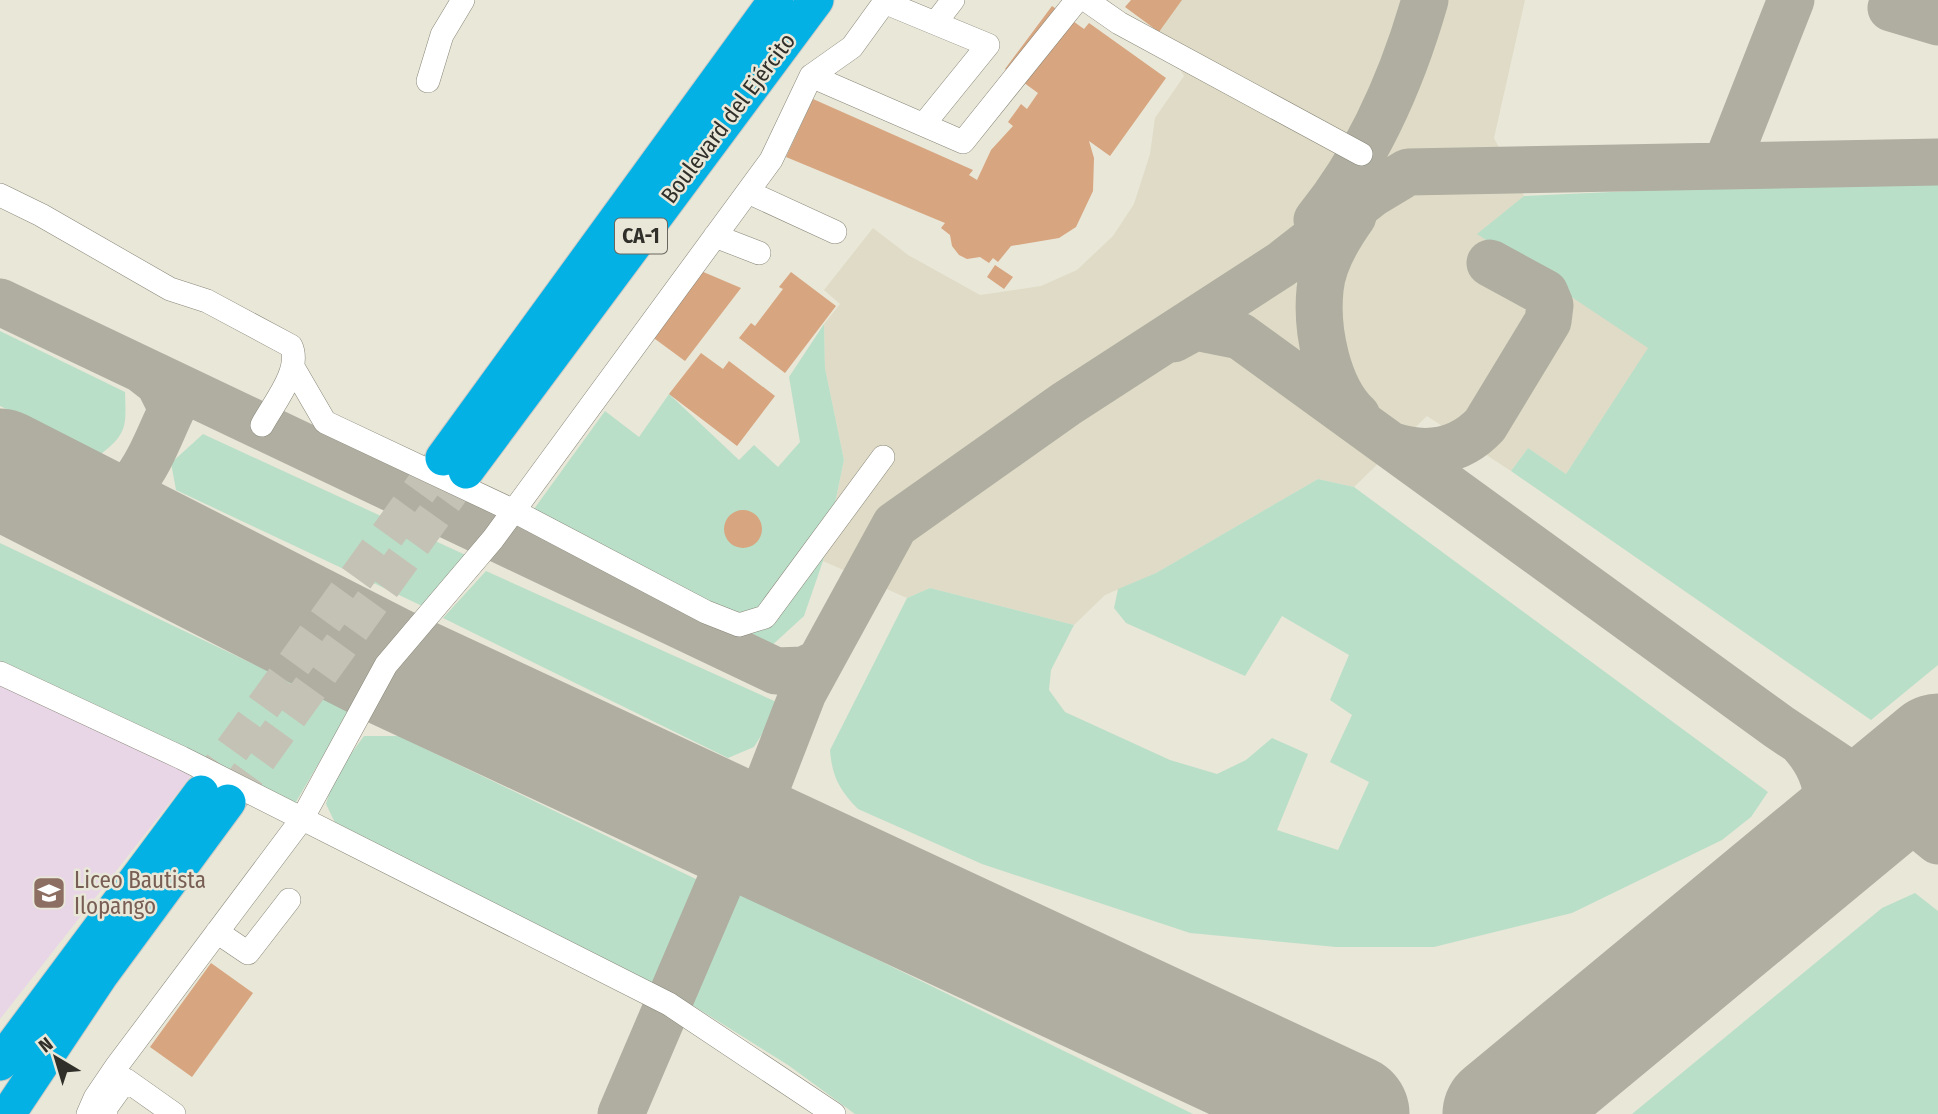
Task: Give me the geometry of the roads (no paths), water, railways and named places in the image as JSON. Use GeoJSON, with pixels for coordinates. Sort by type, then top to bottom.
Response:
{"type":"FeatureCollection","features":[{"type":"Feature","properties":{"kind":"highway","name":"Boulevard del Ejército"},"geometry":{"type":"LineString","coordinates":[[776,0],[455,465],[816,0]]}},
{"type":"Feature","properties":{"kind":"highway"},"geometry":{"type":"LineString","coordinates":[[0,1063],[215,797],[8,1114]]}},
{"type":"Feature","properties":{"kind":"lane"},"geometry":{"type":"LineString","coordinates":[[428,81],[442,35],[463,0]]}},
{"type":"Feature","properties":{"kind":"lane"},"geometry":{"type":"LineString","coordinates":[[936,22],[953,0]]}},
{"type":"Feature","properties":{"kind":"lane"},"geometry":{"type":"LineString","coordinates":[[811,76],[963,142],[1077,0]]}},
{"type":"Feature","properties":{"kind":"lane"},"geometry":{"type":"LineString","coordinates":[[1086,0],[1119,23],[1361,154]]}},
{"type":"Feature","properties":{"kind":"lane"},"geometry":{"type":"LineString","coordinates":[[88,1114],[94,1098],[302,818],[386,665],[514,511],[748,192],[771,160],[811,76],[852,47],[885,1],[988,45],[924,124]]}},
{"type":"Feature","properties":{"kind":"lane"},"geometry":{"type":"LineString","coordinates":[[748,192],[835,232]]}},
{"type":"Feature","properties":{"kind":"lane"},"geometry":{"type":"LineString","coordinates":[[0,195],[41,215],[170,289],[207,301],[291,346],[294,354],[293,367],[262,425]]}},
{"type":"Feature","properties":{"kind":"lane"},"geometry":{"type":"LineString","coordinates":[[715,236],[759,253]]}},
{"type":"Feature","properties":{"kind":"lane"},"geometry":{"type":"LineString","coordinates":[[293,367],[325,422],[514,511],[706,612],[739,625],[765,617],[883,457]]}},
{"type":"Feature","properties":{"kind":"lane"},"geometry":{"type":"LineString","coordinates":[[0,673],[182,758],[668,1004],[834,1114]]}},
{"type":"Feature","properties":{"kind":"lane"},"geometry":{"type":"LineString","coordinates":[[217,932],[248,953],[289,900]]}},
{"type":"Feature","properties":{"kind":"lane"},"geometry":{"type":"LineString","coordinates":[[106,1114],[103,1112],[126,1080],[174,1114]]}},
{"type":"Feature","properties":{"kind":"tunnel"},"geometry":{"type":"LineString","coordinates":[[201,793],[443,458]]}},
{"type":"Feature","properties":{"kind":"tunnel"},"geometry":{"type":"LineString","coordinates":[[228,802],[466,471]]}},
{"type":"Feature","properties":{"kind":"place","name":"Liceo Bautista Ilopango"},"geometry":{"type":"Point","coordinates":[49,893]}}]}
